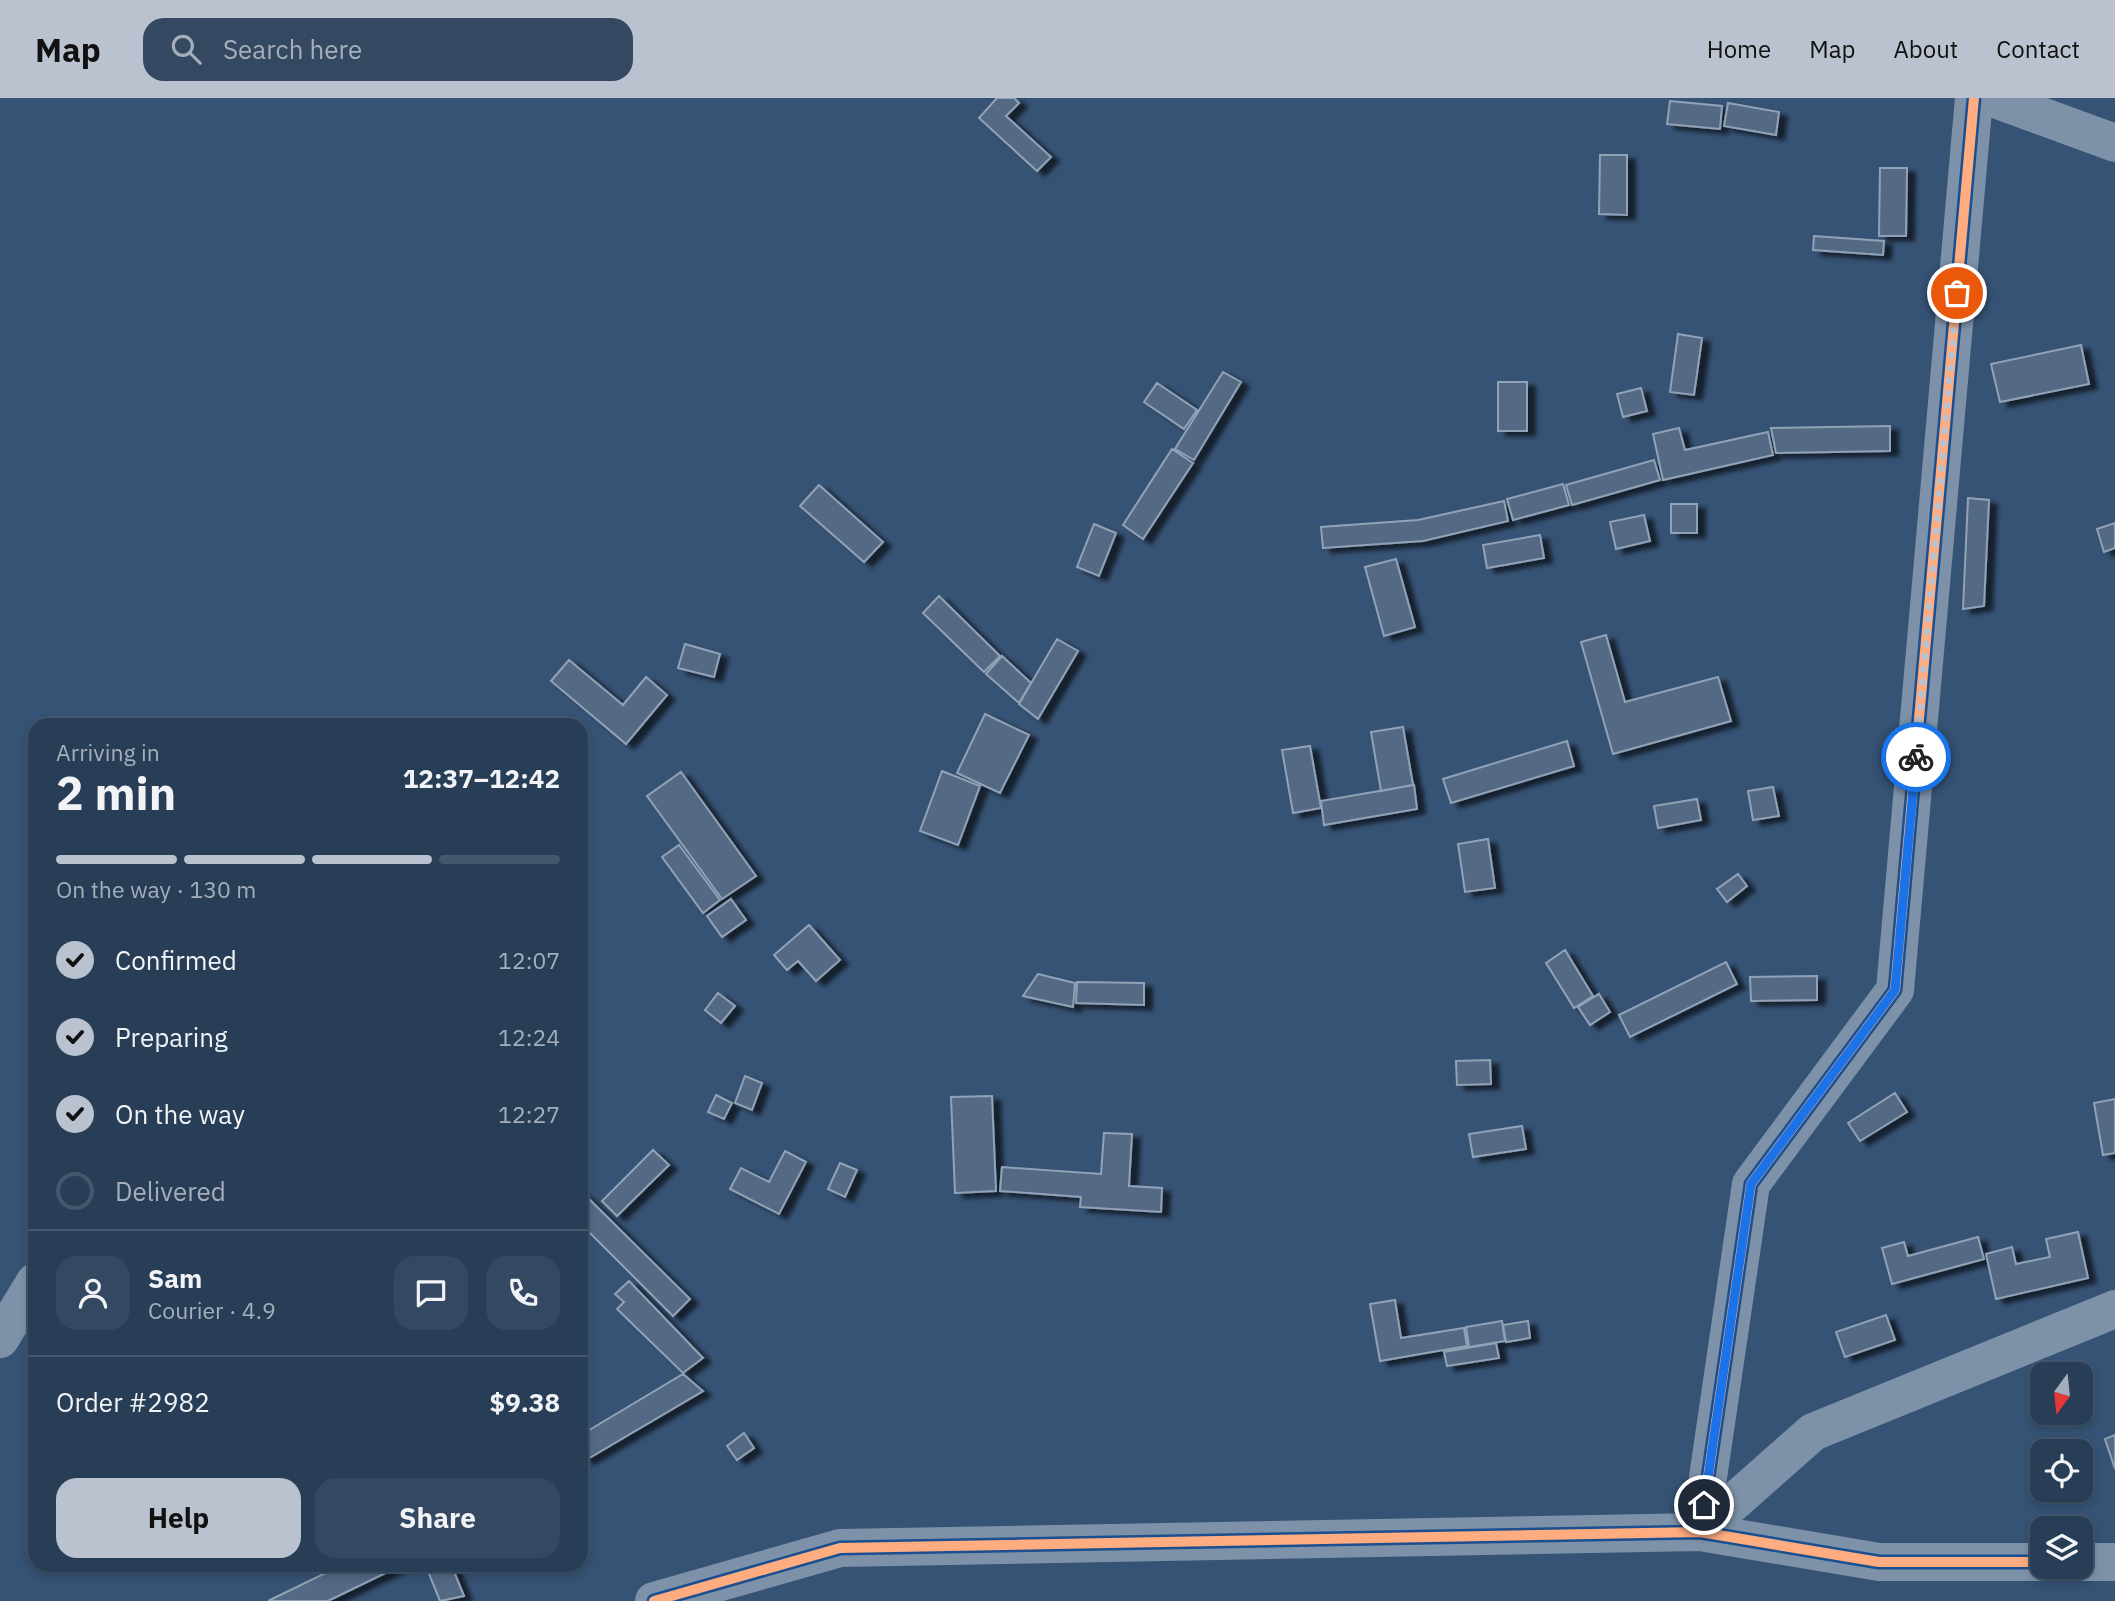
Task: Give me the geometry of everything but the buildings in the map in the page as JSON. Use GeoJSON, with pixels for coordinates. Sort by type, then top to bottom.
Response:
{"type":"FeatureCollection","features":[{"type":"Feature","properties":{"kind":"street"},"geometry":{"type":"LineString","coordinates":[[1700,1532],[1751,1184],[1895,990],[1974,98]]}},
{"type":"Feature","properties":{"kind":"street"},"geometry":{"type":"LineString","coordinates":[[1992,98],[2115,143]]}},
{"type":"Feature","properties":{"kind":"street"},"geometry":{"type":"LineString","coordinates":[[0,1339],[28,1293]]}},
{"type":"Feature","properties":{"kind":"street"},"geometry":{"type":"LineString","coordinates":[[1700,1532],[1813,1432],[2115,1310]]}},
{"type":"Feature","properties":{"kind":"street"},"geometry":{"type":"LineString","coordinates":[[654,1601],[840,1548],[1700,1532],[1879,1562],[2030,1562]]}},
{"type":"Feature","properties":{"kind":"street"},"geometry":{"type":"LineString","coordinates":[[2093,1562],[2115,1562]]}},
{"type":"Feature","properties":{"kind":"cycle path"},"geometry":{"type":"LineString","coordinates":[[1700,1532],[1751,1184],[1895,990],[1974,98]]}},
{"type":"Feature","properties":{"kind":"cycle path"},"geometry":{"type":"LineString","coordinates":[[654,1601],[840,1548],[1700,1532],[1879,1562],[2030,1562]]}},
{"type":"Feature","properties":{"kind":"way so far"},"geometry":{"type":"LineString","coordinates":[[1916,757],[1957,293]]}},
{"type":"Feature","properties":{"kind":"route"},"geometry":{"type":"LineString","coordinates":[[1704,1505],[1751,1184],[1895,990],[1916,757]]}}]}
